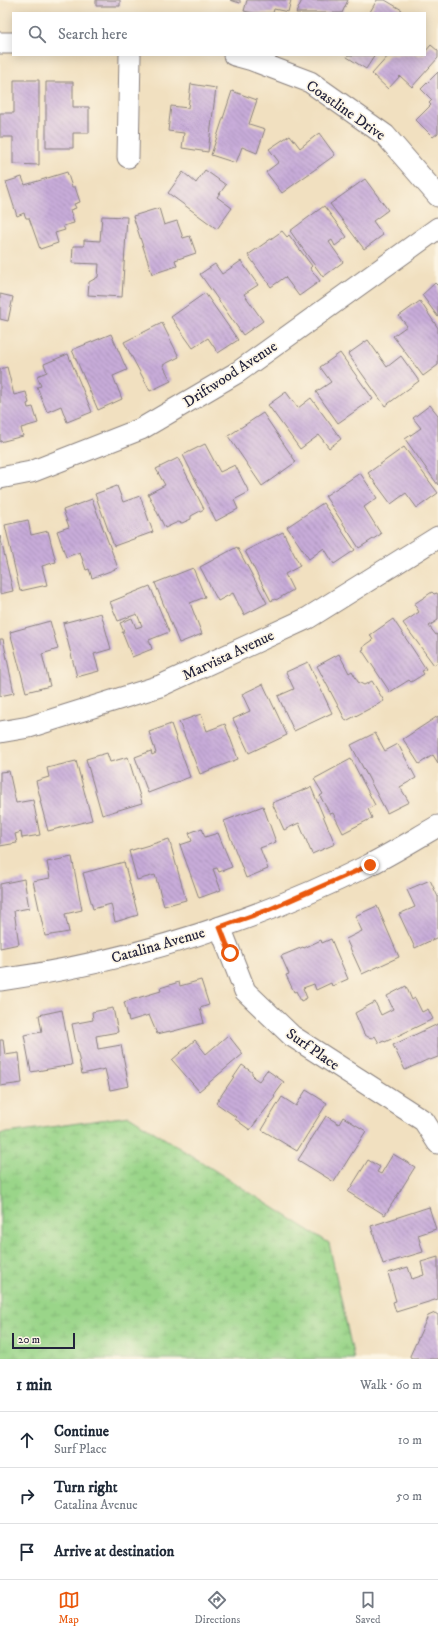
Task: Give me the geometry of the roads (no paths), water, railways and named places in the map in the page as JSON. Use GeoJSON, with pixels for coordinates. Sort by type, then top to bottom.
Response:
{"type":"FeatureCollection","features":[{"type":"Feature","properties":{"kind":"street"},"geometry":{"type":"LineString","coordinates":[[0,43],[12,43]]}},
{"type":"Feature","properties":{"kind":"street"},"geometry":{"type":"LineString","coordinates":[[128,157],[130,56]]}},
{"type":"Feature","properties":{"kind":"street","name":"Coastline Drive"},"geometry":{"type":"LineString","coordinates":[[238,56],[310,82],[385,134],[438,196]]}},
{"type":"Feature","properties":{"kind":"street","name":"Driftwood Avenue"},"geometry":{"type":"LineString","coordinates":[[0,478],[31,472],[141,429],[238,372],[438,228]]}},
{"type":"Feature","properties":{"kind":"street","name":"Marvista Avenue"},"geometry":{"type":"LineString","coordinates":[[0,732],[28,727],[160,686],[308,618],[438,537]]}},
{"type":"Feature","properties":{"kind":"street","name":"Catalina Avenue"},"geometry":{"type":"LineString","coordinates":[[0,980],[42,974],[130,954],[220,927],[268,910],[370,865],[438,826]]}},
{"type":"Feature","properties":{"kind":"street","name":"Surf Place"},"geometry":{"type":"LineString","coordinates":[[220,927],[245,991],[292,1036],[431,1117],[438,1143]]}}]}
